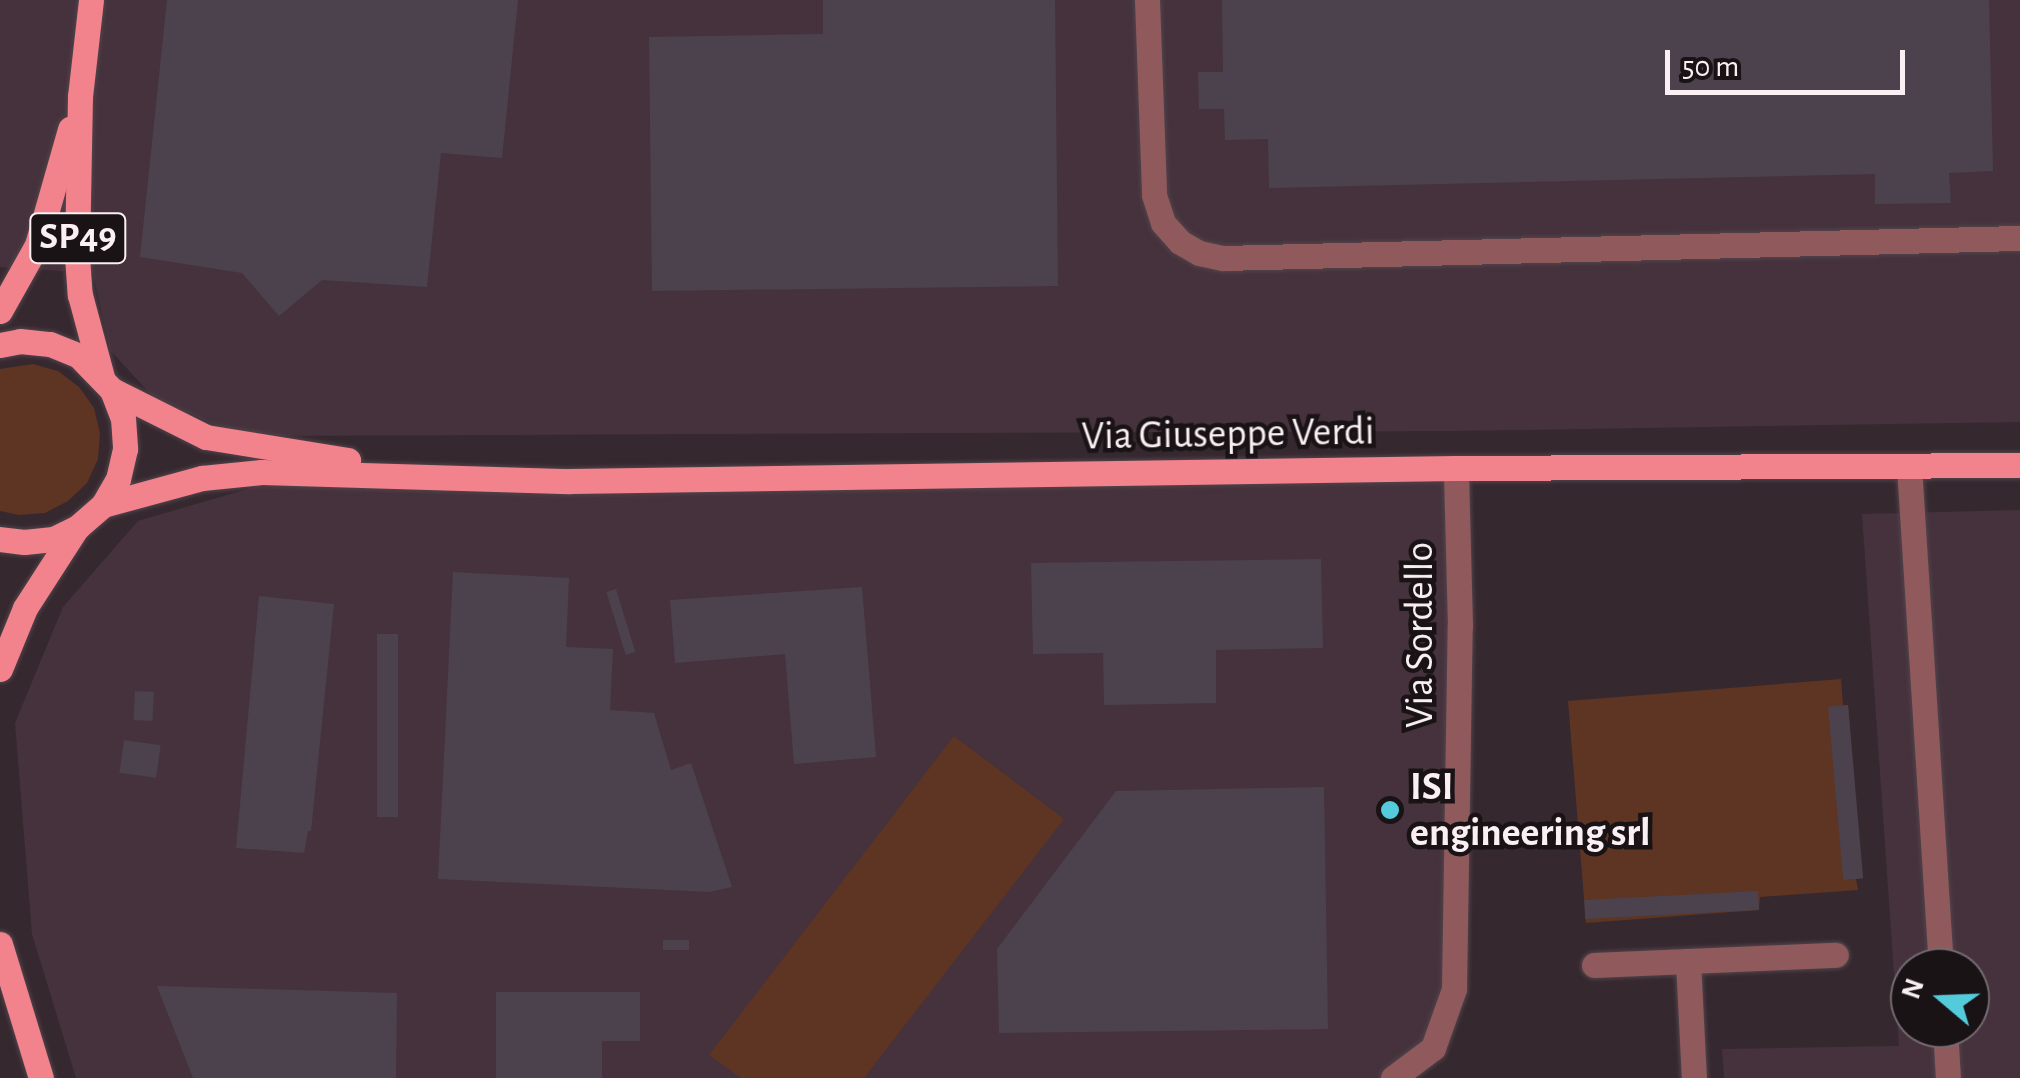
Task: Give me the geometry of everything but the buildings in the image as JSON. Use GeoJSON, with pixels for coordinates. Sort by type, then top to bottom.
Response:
{"type":"FeatureCollection","features":[{"type":"Feature","properties":{"kind":"main road","name":"SP49"},"geometry":{"type":"LineString","coordinates":[[0,669],[25,608],[78,527],[103,505],[118,478],[125,449],[123,418],[107,383],[80,295],[80,96],[91,0]]}},
{"type":"Feature","properties":{"kind":"main road","name":"SP49"},"geometry":{"type":"LineString","coordinates":[[0,310],[37,245],[80,96]]}},
{"type":"Feature","properties":{"kind":"main road","name":"Via Giuseppe Verdi"},"geometry":{"type":"LineString","coordinates":[[0,345],[20,341],[50,344],[79,356],[107,383],[206,436],[437,474]]}},
{"type":"Feature","properties":{"kind":"main road","name":"Via Giuseppe Verdi"},"geometry":{"type":"LineString","coordinates":[[103,505],[230,474],[437,474],[570,481],[1456,468],[2020,465]]}},
{"type":"Feature","properties":{"kind":"main road","name":"SP49"},"geometry":{"type":"LineString","coordinates":[[0,539],[24,542],[52,538],[78,527]]}},
{"type":"Feature","properties":{"kind":"main road"},"geometry":{"type":"LineString","coordinates":[[0,944],[40,1078]]}},
{"type":"Feature","properties":{"kind":"lane"},"geometry":{"type":"LineString","coordinates":[[1147,0],[1154,195],[1164,223],[1180,242],[1199,253],[1223,258],[2020,238]]}},
{"type":"Feature","properties":{"kind":"lane"},"geometry":{"type":"LineString","coordinates":[[1909,466],[1940,948]]}},
{"type":"Feature","properties":{"kind":"lane","name":"Via Sordello"},"geometry":{"type":"LineString","coordinates":[[1393,1078],[1432,1048],[1454,989],[1460,626],[1456,468]]}},
{"type":"Feature","properties":{"kind":"lane"},"geometry":{"type":"LineString","coordinates":[[1594,965],[1836,955]]}},
{"type":"Feature","properties":{"kind":"lane"},"geometry":{"type":"LineString","coordinates":[[1688,961],[1694,1078]]}},
{"type":"Feature","properties":{"kind":"lane"},"geometry":{"type":"LineString","coordinates":[[1946,1048],[1948,1078]]}},
{"type":"Feature","properties":{"kind":"shaded area"},"geometry":{"type":"Polygon","coordinates":[[[0,0],[2020,0],[2020,422],[1454,431],[241,436],[154,398],[110,350],[93,273],[0,267],[0,0]]]}},
{"type":"Feature","properties":{"kind":"shaded area"},"geometry":{"type":"Polygon","coordinates":[[[33,364],[58,371],[79,387],[94,408],[100,433],[98,459],[87,483],[68,501],[45,513],[19,515],[0,511],[0,369],[33,364]]]}},
{"type":"Feature","properties":{"kind":"shaded area"},"geometry":{"type":"Polygon","coordinates":[[[1456,468],[1456,915],[1433,1048],[1393,1078],[76,1078],[32,934],[15,723],[63,607],[138,521],[261,485],[762,486],[1456,468]]]}},
{"type":"Feature","properties":{"kind":"shaded area"},"geometry":{"type":"Polygon","coordinates":[[[2020,510],[2020,1078],[1724,1078],[1722,1049],[1990,1048],[1990,948],[1892,948],[1862,514],[2020,510]]]}},
{"type":"Feature","properties":{"kind":"shaded area"},"geometry":{"type":"Polygon","coordinates":[[[1841,679],[1843,705],[1848,705],[1862,878],[1856,879],[1858,890],[1760,897],[1759,910],[1586,923],[1568,701],[1841,679]]]}},
{"type":"Feature","properties":{"kind":"shaded area"},"geometry":{"type":"Polygon","coordinates":[[[954,736],[1064,819],[864,1078],[741,1078],[709,1055],[954,736]]]}},
{"type":"Feature","properties":{"kind":"place","name":"ISI engineering srl"},"geometry":{"type":"Point","coordinates":[1390,810]}}]}
